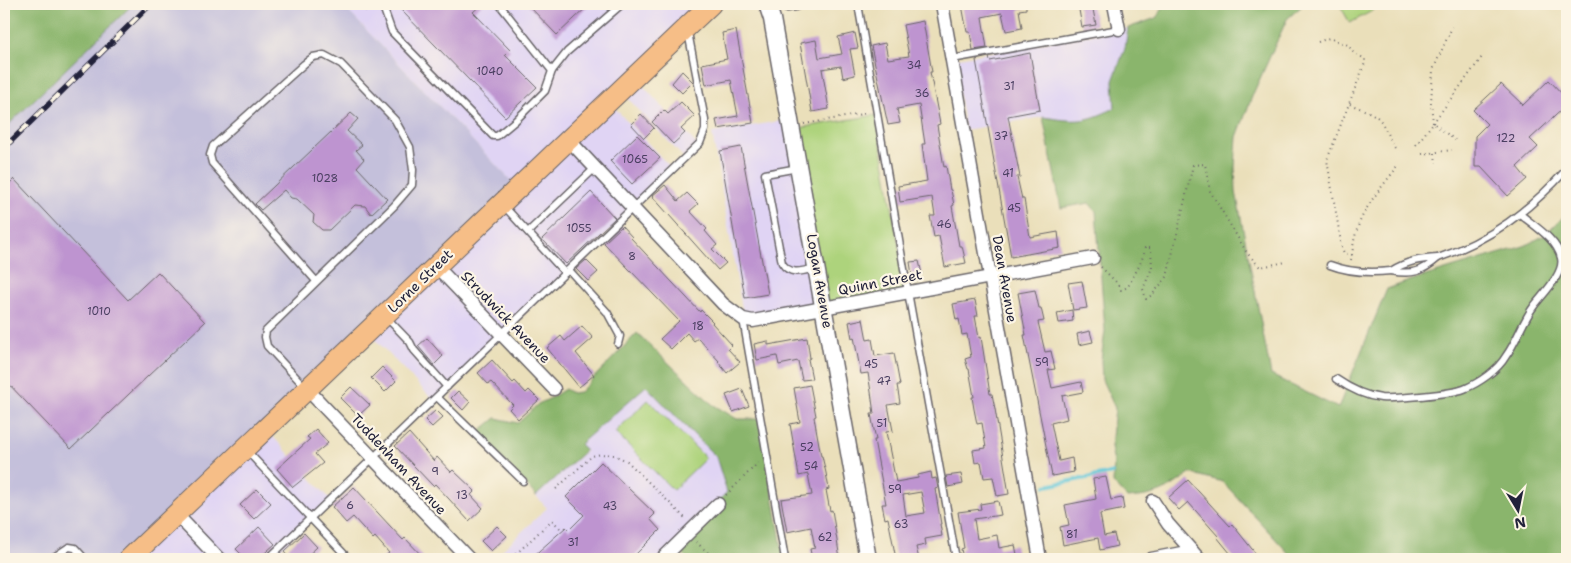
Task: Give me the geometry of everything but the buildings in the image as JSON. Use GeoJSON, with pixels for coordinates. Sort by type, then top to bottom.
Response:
{"type":"FeatureCollection","features":[{"type":"Feature","properties":{"kind":"main road","name":"Lorne Street"},"geometry":{"type":"LineString","coordinates":[[129,559],[711,4]]}},
{"type":"Feature","properties":{"kind":"street","name":"Logan Avenue"},"geometry":{"type":"LineString","coordinates":[[767,4],[772,19],[792,126],[868,559]]}},
{"type":"Feature","properties":{"kind":"street","name":"Dean Avenue"},"geometry":{"type":"LineString","coordinates":[[942,4],[1040,559]]}},
{"type":"Feature","properties":{"kind":"street"},"geometry":{"type":"LineString","coordinates":[[1114,4],[1119,29]]}},
{"type":"Feature","properties":{"kind":"street"},"geometry":{"type":"LineString","coordinates":[[568,139],[723,304],[744,319]]}},
{"type":"Feature","properties":{"kind":"street","name":"Quinn Street"},"geometry":{"type":"LineString","coordinates":[[744,319],[753,320],[825,308],[1093,258]]}},
{"type":"Feature","properties":{"kind":"street","name":"Strudwick Avenue"},"geometry":{"type":"LineString","coordinates":[[436,266],[554,389]]}},
{"type":"Feature","properties":{"kind":"street","name":"Tuddenham Avenue"},"geometry":{"type":"LineString","coordinates":[[307,389],[468,559]]}},
{"type":"Feature","properties":{"kind":"street"},"geometry":{"type":"LineString","coordinates":[[1153,502],[1168,524],[1195,555]]}},
{"type":"Feature","properties":{"kind":"street"},"geometry":{"type":"LineString","coordinates":[[662,559],[718,504]]}},
{"type":"Feature","properties":{"kind":"street"},"geometry":{"type":"LineString","coordinates":[[176,514],[219,559]]}},
{"type":"Feature","properties":{"kind":"street"},"geometry":{"type":"LineString","coordinates":[[1151,559],[1195,555]]}},
{"type":"Feature","properties":{"kind":"lane"},"geometry":{"type":"LineString","coordinates":[[360,4],[367,7],[382,4],[392,32],[492,136],[497,136],[515,121],[545,91],[552,71],[567,52],[622,4]]}},
{"type":"Feature","properties":{"kind":"lane"},"geometry":{"type":"LineString","coordinates":[[499,4],[552,71]]}},
{"type":"Feature","properties":{"kind":"lane"},"geometry":{"type":"LineString","coordinates":[[858,4],[956,559]]}},
{"type":"Feature","properties":{"kind":"lane"},"geometry":{"type":"LineString","coordinates":[[268,559],[700,143],[704,136],[705,120],[687,27]]}},
{"type":"Feature","properties":{"kind":"lane"},"geometry":{"type":"LineString","coordinates":[[952,59],[1119,29]]}},
{"type":"Feature","properties":{"kind":"lane"},"geometry":{"type":"LineString","coordinates":[[307,389],[267,346],[266,331],[394,206],[412,185],[413,170],[410,147],[395,120],[341,64],[324,55],[313,57],[304,64],[213,146],[210,155],[212,164],[316,281]]}},
{"type":"Feature","properties":{"kind":"lane"},"geometry":{"type":"LineString","coordinates":[[528,232],[595,168]]}},
{"type":"Feature","properties":{"kind":"lane"},"geometry":{"type":"LineString","coordinates":[[799,168],[765,174],[782,263],[786,269],[791,271],[817,268]]}},
{"type":"Feature","properties":{"kind":"lane"},"geometry":{"type":"LineString","coordinates":[[1330,265],[1349,270],[1369,272],[1391,271],[1406,274],[1421,270],[1438,258],[1492,234],[1520,214],[1567,169]]}},
{"type":"Feature","properties":{"kind":"lane"},"geometry":{"type":"LineString","coordinates":[[501,203],[607,312],[620,336],[618,344]]}},
{"type":"Feature","properties":{"kind":"lane"},"geometry":{"type":"LineString","coordinates":[[1336,379],[1351,389],[1381,398],[1432,394],[1464,389],[1488,374],[1506,357],[1532,308],[1556,278],[1562,265],[1562,258],[1556,247],[1520,214]]}},
{"type":"Feature","properties":{"kind":"lane"},"geometry":{"type":"LineString","coordinates":[[1391,271],[1402,264],[1419,259],[1438,258]]}},
{"type":"Feature","properties":{"kind":"lane"},"geometry":{"type":"LineString","coordinates":[[384,316],[410,342],[414,350],[448,387]]}},
{"type":"Feature","properties":{"kind":"lane"},"geometry":{"type":"LineString","coordinates":[[744,319],[785,559]]}},
{"type":"Feature","properties":{"kind":"lane"},"geometry":{"type":"LineString","coordinates":[[437,397],[523,481]]}},
{"type":"Feature","properties":{"kind":"lane"},"geometry":{"type":"LineString","coordinates":[[244,449],[349,559]]}},
{"type":"Feature","properties":{"kind":"lane"},"geometry":{"type":"LineString","coordinates":[[51,559],[69,547],[74,548],[85,559]]}},
{"type":"Feature","properties":{"kind":"path"},"geometry":{"type":"LineString","coordinates":[[1452,27],[1432,75],[1430,103],[1433,123],[1455,140]]}},
{"type":"Feature","properties":{"kind":"path"},"geometry":{"type":"LineString","coordinates":[[1318,42],[1329,38],[1348,45],[1353,52],[1365,59],[1350,104],[1327,160],[1342,248],[1344,253],[1352,256]]}},
{"type":"Feature","properties":{"kind":"path"},"geometry":{"type":"LineString","coordinates":[[1416,145],[1482,57]]}},
{"type":"Feature","properties":{"kind":"path"},"geometry":{"type":"LineString","coordinates":[[1350,104],[1375,115],[1382,123],[1396,149]]}},
{"type":"Feature","properties":{"kind":"path"},"geometry":{"type":"LineString","coordinates":[[792,126],[876,112]]}},
{"type":"Feature","properties":{"kind":"path"},"geometry":{"type":"LineString","coordinates":[[1422,154],[1452,150]]}},
{"type":"Feature","properties":{"kind":"path"},"geometry":{"type":"LineString","coordinates":[[1435,152],[1436,163]]}},
{"type":"Feature","properties":{"kind":"path"},"geometry":{"type":"LineString","coordinates":[[1093,258],[1116,282],[1121,290],[1128,287],[1135,271],[1142,262],[1145,248],[1151,248],[1152,268],[1143,289],[1146,298],[1152,295],[1167,277],[1193,165],[1205,164],[1210,191],[1247,253],[1260,268],[1286,262]]}},
{"type":"Feature","properties":{"kind":"path"},"geometry":{"type":"LineString","coordinates":[[1349,270],[1356,233],[1363,214],[1398,166]]}},
{"type":"Feature","properties":{"kind":"path"},"geometry":{"type":"LineString","coordinates":[[556,489],[592,456],[601,454],[614,455],[628,461],[715,559]]}},
{"type":"Feature","properties":{"kind":"path"},"geometry":{"type":"LineString","coordinates":[[718,504],[767,455]]}},
{"type":"Feature","properties":{"kind":"path"},"geometry":{"type":"LineString","coordinates":[[515,559],[516,554],[552,520],[562,530]]}},
{"type":"Feature","properties":{"kind":"shaded area"},"geometry":{"type":"Polygon","coordinates":[[[133,4],[341,4],[518,188],[130,559],[4,559],[4,129],[133,4]]]}},
{"type":"Feature","properties":{"kind":"shaded area"},"geometry":{"type":"Polygon","coordinates":[[[341,4],[713,4],[635,77],[698,146],[685,159],[621,91],[609,102],[673,170],[434,401],[368,332],[518,188],[341,4]]]}},
{"type":"Feature","properties":{"kind":"shaded area"},"geometry":{"type":"Polygon","coordinates":[[[1128,28],[1125,48],[1113,81],[1115,108],[1094,118],[1074,122],[1043,117],[965,130],[953,59],[1128,28]]]}},
{"type":"Feature","properties":{"kind":"shaded area"},"geometry":{"type":"Polygon","coordinates":[[[791,119],[826,309],[744,320],[712,133],[791,119]]]}},
{"type":"Feature","properties":{"kind":"shaded area"},"geometry":{"type":"Polygon","coordinates":[[[646,386],[716,457],[727,493],[660,559],[493,559],[547,508],[536,496],[586,451],[580,444],[646,386]]]}},
{"type":"Feature","properties":{"kind":"shaded area"},"geometry":{"type":"Polygon","coordinates":[[[266,429],[331,500],[270,559],[130,559],[266,429]]]}},
{"type":"Feature","properties":{"kind":"green space"},"geometry":{"type":"Polygon","coordinates":[[[4,4],[133,4],[4,129],[4,4]]]}},
{"type":"Feature","properties":{"kind":"green space"},"geometry":{"type":"Polygon","coordinates":[[[1166,4],[1304,4],[1287,19],[1253,94],[1237,137],[1236,192],[1271,375],[1338,408],[1387,289],[1524,246],[1545,235],[1567,213],[1567,559],[1294,559],[1223,482],[1190,473],[1161,492],[1147,496],[1127,498],[1113,483],[1114,463],[1111,447],[1115,408],[1102,380],[1101,360],[1105,331],[1096,211],[1089,203],[1061,208],[1043,117],[1064,120],[1088,119],[1115,108],[1113,81],[1125,48],[1128,28],[1156,18],[1166,4]]]}},
{"type":"Feature","properties":{"kind":"green space"},"geometry":{"type":"Polygon","coordinates":[[[1339,4],[1371,4],[1374,10],[1350,23],[1339,4]]]}},
{"type":"Feature","properties":{"kind":"green space"},"geometry":{"type":"Polygon","coordinates":[[[876,115],[907,293],[826,309],[793,129],[876,115]]]}},
{"type":"Feature","properties":{"kind":"green space"},"geometry":{"type":"Polygon","coordinates":[[[637,333],[712,404],[737,419],[760,419],[784,559],[688,559],[674,546],[727,492],[716,457],[646,386],[580,444],[586,450],[536,496],[476,434],[496,418],[518,423],[538,404],[565,389],[572,393],[580,392],[637,333]]]}},
{"type":"Feature","properties":{"kind":"green space"},"geometry":{"type":"Polygon","coordinates":[[[648,400],[706,458],[673,490],[615,432],[648,400]]]}},
{"type":"Feature","properties":{"kind":"waterway"},"geometry":{"type":"LineString","coordinates":[[1046,486],[1112,473]]}},
{"type":"Feature","properties":{"kind":"railway"},"geometry":{"type":"LineString","coordinates":[[4,148],[151,4]]}}]}
